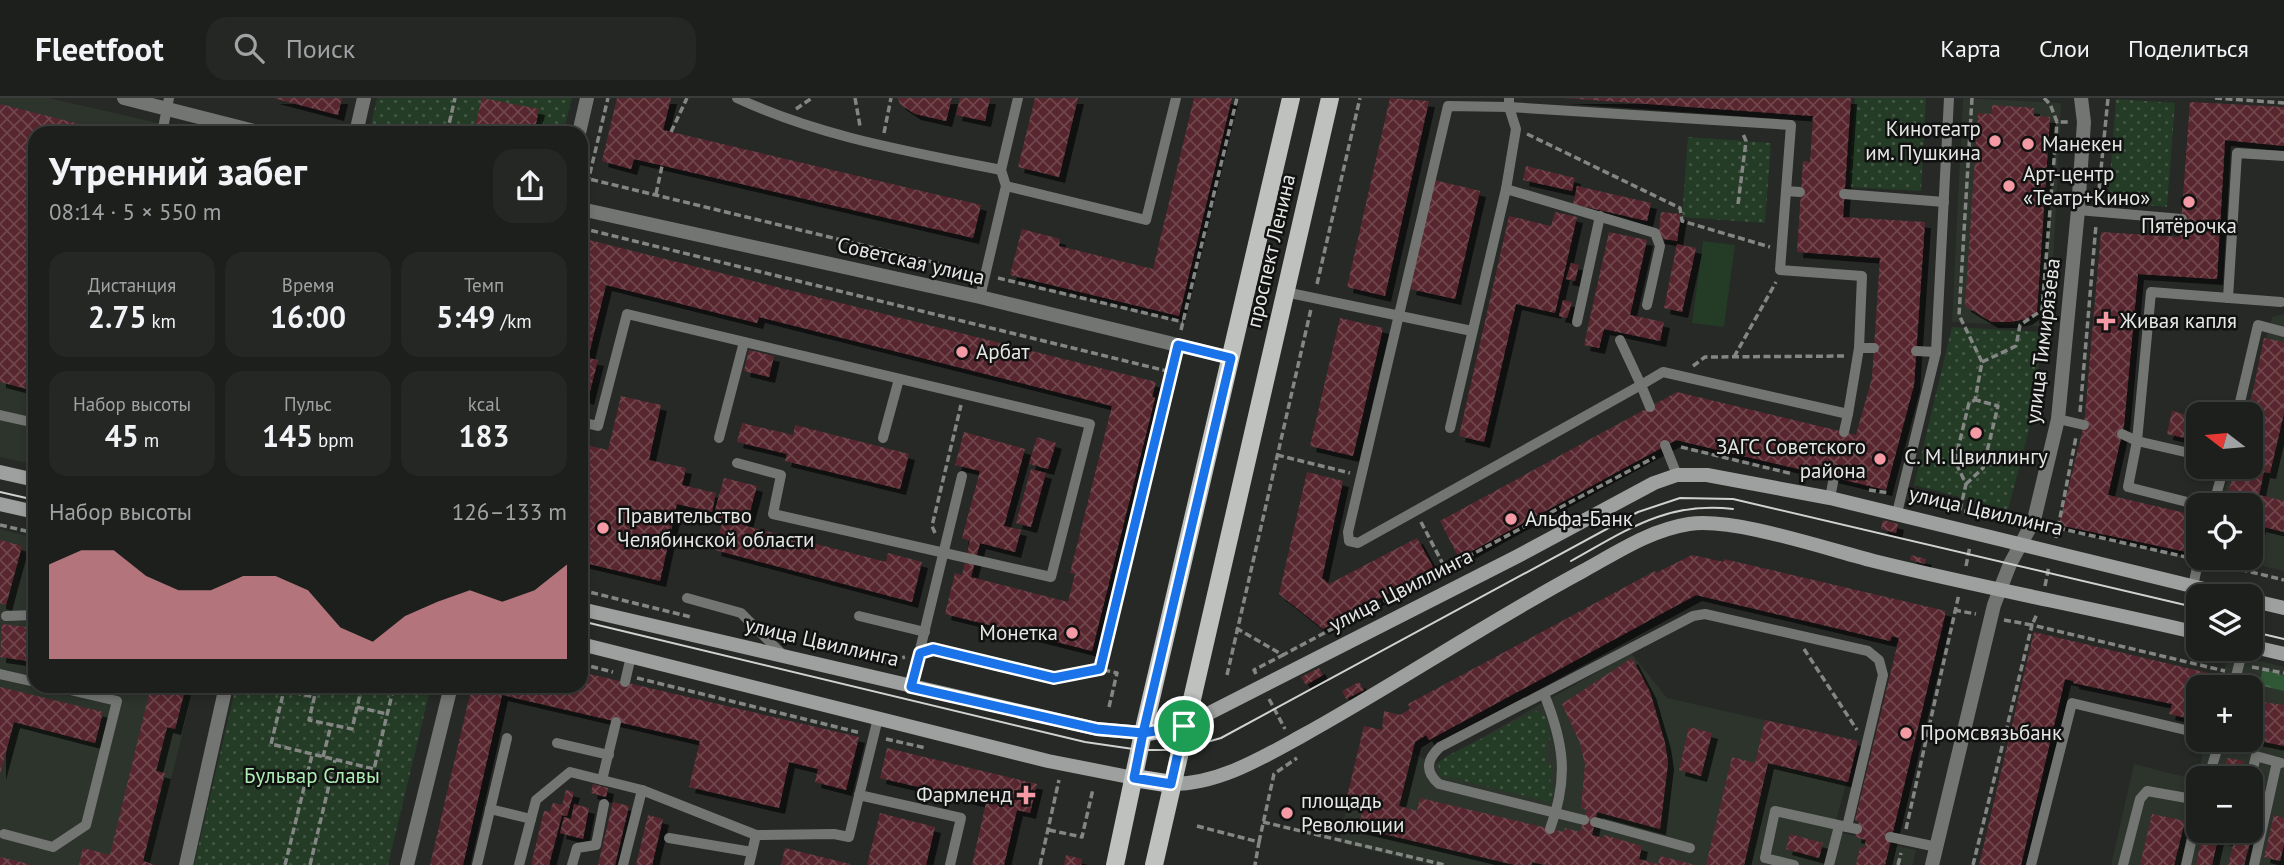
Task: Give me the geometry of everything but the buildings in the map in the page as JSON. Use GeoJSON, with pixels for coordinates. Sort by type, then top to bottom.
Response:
{"type":"FeatureCollection","features":[{"type":"Feature","properties":{"kind":"main road","name":"проспект Ленина"},"geometry":{"type":"LineString","coordinates":[[1115,865],[1143,733],[1291,98]]}},
{"type":"Feature","properties":{"kind":"main road","name":"проспект Ленина"},"geometry":{"type":"LineString","coordinates":[[1154,865],[1331,98]]}},
{"type":"Feature","properties":{"kind":"main road"},"geometry":{"type":"LineString","coordinates":[[0,472],[28,478]]}},
{"type":"Feature","properties":{"kind":"main road","name":"улица Цвиллинга"},"geometry":{"type":"LineString","coordinates":[[588,611],[1097,729],[1143,733],[1184,726],[1518,556],[1654,483],[1677,475],[1727,478],[1830,498],[2022,542],[2186,584]]}},
{"type":"Feature","properties":{"kind":"main road"},"geometry":{"type":"LineString","coordinates":[[0,503],[28,510]]}},
{"type":"Feature","properties":{"kind":"main road"},"geometry":{"type":"LineString","coordinates":[[588,645],[1077,768],[1171,784],[1196,784],[1225,775],[1291,741],[1399,681],[1552,588],[1640,541],[1676,527],[1701,523],[1735,526],[1961,582],[2186,630]]}},
{"type":"Feature","properties":{"kind":"main road"},"geometry":{"type":"LineString","coordinates":[[2263,603],[2284,608]]}},
{"type":"Feature","properties":{"kind":"main road"},"geometry":{"type":"LineString","coordinates":[[2263,649],[2284,654]]}},
{"type":"Feature","properties":{"kind":"street"},"geometry":{"type":"LineString","coordinates":[[124,98],[167,103],[239,126]]}},
{"type":"Feature","properties":{"kind":"street"},"geometry":{"type":"LineString","coordinates":[[358,126],[364,98]]}},
{"type":"Feature","properties":{"kind":"street"},"geometry":{"type":"LineString","coordinates":[[581,126],[587,98]]}},
{"type":"Feature","properties":{"kind":"street","name":"улица Тимирязева"},"geometry":{"type":"LineString","coordinates":[[1932,865],[2000,589],[2034,520],[2058,419],[2078,211],[2084,122],[2081,98]]}},
{"type":"Feature","properties":{"kind":"street","name":"Советская улица"},"geometry":{"type":"LineString","coordinates":[[588,210],[980,298],[1231,358]]}},
{"type":"Feature","properties":{"kind":"street"},"geometry":{"type":"LineString","coordinates":[[186,865],[224,693]]}},
{"type":"Feature","properties":{"kind":"street"},"geometry":{"type":"LineString","coordinates":[[407,865],[449,693]]}},
{"type":"Feature","properties":{"kind":"lane"},"geometry":{"type":"LineString","coordinates":[[737,98],[780,118],[881,146],[1001,170]]}},
{"type":"Feature","properties":{"kind":"lane"},"geometry":{"type":"LineString","coordinates":[[980,298],[1006,186],[1001,170],[1018,98]]}},
{"type":"Feature","properties":{"kind":"lane"},"geometry":{"type":"LineString","coordinates":[[1006,186],[1146,220],[1176,98]]}},
{"type":"Feature","properties":{"kind":"lane"},"geometry":{"type":"LineString","coordinates":[[1898,513],[1936,352],[1950,98]]}},
{"type":"Feature","properties":{"kind":"lane"},"geometry":{"type":"LineString","coordinates":[[163,126],[167,103]]}},
{"type":"Feature","properties":{"kind":"lane"},"geometry":{"type":"LineString","coordinates":[[1450,428],[1506,189],[1516,129],[1509,103]]}},
{"type":"Feature","properties":{"kind":"lane"},"geometry":{"type":"LineString","coordinates":[[1844,432],[1848,414],[1858,352],[1862,276],[1780,270],[1791,125],[1509,103],[1448,106],[1348,532],[1349,541],[1359,543],[1663,372],[1848,414]]}},
{"type":"Feature","properties":{"kind":"lane"},"geometry":{"type":"LineString","coordinates":[[2228,298],[2237,152],[2284,156]]}},
{"type":"Feature","properties":{"kind":"lane"},"geometry":{"type":"LineString","coordinates":[[1506,189],[1655,233],[1660,246],[1647,305]]}},
{"type":"Feature","properties":{"kind":"lane"},"geometry":{"type":"LineString","coordinates":[[1786,191],[1800,192]]}},
{"type":"Feature","properties":{"kind":"lane"},"geometry":{"type":"LineString","coordinates":[[1844,194],[1944,202]]}},
{"type":"Feature","properties":{"kind":"lane"},"geometry":{"type":"LineString","coordinates":[[2078,211],[2182,219]]}},
{"type":"Feature","properties":{"kind":"lane"},"geometry":{"type":"LineString","coordinates":[[1577,322],[1600,216]]}},
{"type":"Feature","properties":{"kind":"lane"},"geometry":{"type":"LineString","coordinates":[[2221,223],[2234,224]]}},
{"type":"Feature","properties":{"kind":"lane"},"geometry":{"type":"LineString","coordinates":[[1285,292],[1472,331]]}},
{"type":"Feature","properties":{"kind":"lane"},"geometry":{"type":"LineString","coordinates":[[2186,502],[2128,487],[2137,442],[2151,292],[2281,302]]}},
{"type":"Feature","properties":{"kind":"lane"},"geometry":{"type":"LineString","coordinates":[[588,424],[598,426],[627,314],[1090,424],[1051,577],[943,555],[773,514],[782,475],[737,463]]}},
{"type":"Feature","properties":{"kind":"lane"},"geometry":{"type":"LineString","coordinates":[[2240,402],[2258,325],[2284,332]]}},
{"type":"Feature","properties":{"kind":"lane"},"geometry":{"type":"LineString","coordinates":[[1620,340],[1650,407]]}},
{"type":"Feature","properties":{"kind":"lane"},"geometry":{"type":"LineString","coordinates":[[719,438],[744,342]]}},
{"type":"Feature","properties":{"kind":"lane"},"geometry":{"type":"LineString","coordinates":[[1858,352],[1874,348]]}},
{"type":"Feature","properties":{"kind":"lane"},"geometry":{"type":"LineString","coordinates":[[1916,351],[1936,352]]}},
{"type":"Feature","properties":{"kind":"lane"},"geometry":{"type":"LineString","coordinates":[[883,438],[899,379]]}},
{"type":"Feature","properties":{"kind":"lane"},"geometry":{"type":"LineString","coordinates":[[0,415],[28,421]]}},
{"type":"Feature","properties":{"kind":"lane"},"geometry":{"type":"LineString","coordinates":[[2058,419],[2084,425]]}},
{"type":"Feature","properties":{"kind":"lane"},"geometry":{"type":"LineString","coordinates":[[2122,434],[2137,442],[2186,452]]}},
{"type":"Feature","properties":{"kind":"lane"},"geometry":{"type":"LineString","coordinates":[[1665,445],[1677,475]]}},
{"type":"Feature","properties":{"kind":"lane"},"geometry":{"type":"LineString","coordinates":[[911,687],[962,476]]}},
{"type":"Feature","properties":{"kind":"lane"},"geometry":{"type":"LineString","coordinates":[[1830,498],[1834,477]]}},
{"type":"Feature","properties":{"kind":"lane"},"geometry":{"type":"LineString","coordinates":[[687,598],[741,613],[785,657]]}},
{"type":"Feature","properties":{"kind":"lane"},"geometry":{"type":"LineString","coordinates":[[1690,848],[1439,784],[1430,777],[1428,766],[1431,756],[1440,747],[1693,616],[1705,614],[1868,651],[1880,660],[1882,675],[1847,827],[1829,865]]}},
{"type":"Feature","properties":{"kind":"lane"},"geometry":{"type":"LineString","coordinates":[[6,616],[28,615]]}},
{"type":"Feature","properties":{"kind":"lane"},"geometry":{"type":"LineString","coordinates":[[859,616],[925,632]]}},
{"type":"Feature","properties":{"kind":"lane"},"geometry":{"type":"LineString","coordinates":[[626,679],[631,656]]}},
{"type":"Feature","properties":{"kind":"lane"},"geometry":{"type":"LineString","coordinates":[[0,674],[28,680]]}},
{"type":"Feature","properties":{"kind":"lane"},"geometry":{"type":"LineString","coordinates":[[4,834],[53,847],[86,825],[117,701],[82,693]]}},
{"type":"Feature","properties":{"kind":"lane"},"geometry":{"type":"LineString","coordinates":[[1544,694],[1560,742],[1562,792],[1550,829]]}},
{"type":"Feature","properties":{"kind":"lane"},"geometry":{"type":"LineString","coordinates":[[2031,865],[2072,703],[2186,730]]}},
{"type":"Feature","properties":{"kind":"lane"},"geometry":{"type":"LineString","coordinates":[[519,865],[536,800],[570,772],[642,790],[756,835],[834,834],[849,837],[878,718]]}},
{"type":"Feature","properties":{"kind":"lane"},"geometry":{"type":"LineString","coordinates":[[602,780],[616,722]]}},
{"type":"Feature","properties":{"kind":"lane"},"geometry":{"type":"LineString","coordinates":[[477,865],[507,738]]}},
{"type":"Feature","properties":{"kind":"lane"},"geometry":{"type":"LineString","coordinates":[[557,743],[608,755]]}},
{"type":"Feature","properties":{"kind":"lane"},"geometry":{"type":"LineString","coordinates":[[2254,766],[2256,756],[2281,763],[2254,865]]}},
{"type":"Feature","properties":{"kind":"lane"},"geometry":{"type":"LineString","coordinates":[[623,865],[642,790]]}},
{"type":"Feature","properties":{"kind":"lane"},"geometry":{"type":"LineString","coordinates":[[2123,865],[2140,799],[2147,791],[2186,798]]}},
{"type":"Feature","properties":{"kind":"lane"},"geometry":{"type":"LineString","coordinates":[[859,795],[961,818],[950,865]]}},
{"type":"Feature","properties":{"kind":"lane"},"geometry":{"type":"LineString","coordinates":[[572,865],[577,848],[596,845],[604,804]]}},
{"type":"Feature","properties":{"kind":"lane"},"geometry":{"type":"LineString","coordinates":[[490,809],[531,819]]}},
{"type":"Feature","properties":{"kind":"lane"},"geometry":{"type":"LineString","coordinates":[[1794,865],[1765,858],[1775,811],[1847,827]]}},
{"type":"Feature","properties":{"kind":"lane"},"geometry":{"type":"LineString","coordinates":[[749,865],[756,835]]}},
{"type":"Feature","properties":{"kind":"lane"},"geometry":{"type":"LineString","coordinates":[[1890,837],[1937,848]]}},
{"type":"Feature","properties":{"kind":"lane"},"geometry":{"type":"LineString","coordinates":[[669,838],[752,852]]}},
{"type":"Feature","properties":{"kind":"lane"},"geometry":{"type":"LineString","coordinates":[[2186,865],[2191,843]]}},
{"type":"Feature","properties":{"kind":"path"},"geometry":{"type":"LineString","coordinates":[[449,126],[455,98]]}},
{"type":"Feature","properties":{"kind":"path"},"geometry":{"type":"LineString","coordinates":[[588,182],[608,98]]}},
{"type":"Feature","properties":{"kind":"path"},"geometry":{"type":"LineString","coordinates":[[671,132],[687,98]]}},
{"type":"Feature","properties":{"kind":"path"},"geometry":{"type":"LineString","coordinates":[[855,98],[860,114],[861,139]]}},
{"type":"Feature","properties":{"kind":"path"},"geometry":{"type":"LineString","coordinates":[[881,146],[891,98]]}},
{"type":"Feature","properties":{"kind":"path"},"geometry":{"type":"LineString","coordinates":[[1100,669],[1237,98]]}},
{"type":"Feature","properties":{"kind":"path"},"geometry":{"type":"LineString","coordinates":[[1227,675],[1360,98]]}},
{"type":"Feature","properties":{"kind":"path"},"geometry":{"type":"LineString","coordinates":[[1972,98],[1959,315],[1982,362],[1975,400]]}},
{"type":"Feature","properties":{"kind":"path"},"geometry":{"type":"LineString","coordinates":[[2216,98],[2284,103]]}},
{"type":"Feature","properties":{"kind":"path"},"geometry":{"type":"LineString","coordinates":[[1982,362],[2016,346],[2020,325],[2042,310],[2057,122]]}},
{"type":"Feature","properties":{"kind":"path"},"geometry":{"type":"LineString","coordinates":[[1516,129],[1680,208],[1682,221],[1782,250]]}},
{"type":"Feature","properties":{"kind":"path"},"geometry":{"type":"LineString","coordinates":[[1738,204],[1746,141]]}},
{"type":"Feature","properties":{"kind":"path"},"geometry":{"type":"LineString","coordinates":[[656,194],[662,166]]}},
{"type":"Feature","properties":{"kind":"path"},"geometry":{"type":"LineString","coordinates":[[589,178],[1183,323]]}},
{"type":"Feature","properties":{"kind":"path"},"geometry":{"type":"LineString","coordinates":[[588,230],[1171,373]]}},
{"type":"Feature","properties":{"kind":"path"},"geometry":{"type":"LineString","coordinates":[[1734,357],[1780,270]]}},
{"type":"Feature","properties":{"kind":"path"},"geometry":{"type":"LineString","coordinates":[[1681,377],[1705,357],[1858,352]]}},
{"type":"Feature","properties":{"kind":"path"},"geometry":{"type":"LineString","coordinates":[[943,555],[932,526],[964,394]]}},
{"type":"Feature","properties":{"kind":"path"},"geometry":{"type":"LineString","coordinates":[[1960,510],[1966,484],[1983,468],[1998,406],[1975,400],[1969,403],[1955,461],[1966,484]]}},
{"type":"Feature","properties":{"kind":"path"},"geometry":{"type":"LineString","coordinates":[[1277,456],[1361,475]]}},
{"type":"Feature","properties":{"kind":"path"},"geometry":{"type":"LineString","coordinates":[[1415,510],[1445,568]]}},
{"type":"Feature","properties":{"kind":"path"},"geometry":{"type":"LineString","coordinates":[[1898,865],[1961,582],[1979,515]]}},
{"type":"Feature","properties":{"kind":"path"},"geometry":{"type":"LineString","coordinates":[[0,525],[28,531]]}},
{"type":"Feature","properties":{"kind":"path"},"geometry":{"type":"LineString","coordinates":[[2058,528],[2186,556]]}},
{"type":"Feature","properties":{"kind":"path"},"geometry":{"type":"LineString","coordinates":[[2244,570],[2284,580]]}},
{"type":"Feature","properties":{"kind":"path"},"geometry":{"type":"LineString","coordinates":[[588,592],[698,618]]}},
{"type":"Feature","properties":{"kind":"path"},"geometry":{"type":"LineString","coordinates":[[1793,632],[1866,744]]}},
{"type":"Feature","properties":{"kind":"path"},"geometry":{"type":"LineString","coordinates":[[870,660],[884,663],[933,649],[1054,678],[1100,669],[1117,673],[1109,707]]}},
{"type":"Feature","properties":{"kind":"path"},"geometry":{"type":"LineString","coordinates":[[588,666],[626,679],[927,748]]}},
{"type":"Feature","properties":{"kind":"path"},"geometry":{"type":"LineString","coordinates":[[284,693],[271,744],[374,769],[392,693]]}},
{"type":"Feature","properties":{"kind":"path"},"geometry":{"type":"LineString","coordinates":[[301,693],[314,697]]}},
{"type":"Feature","properties":{"kind":"path"},"geometry":{"type":"LineString","coordinates":[[315,693],[309,719],[352,729],[360,693]]}},
{"type":"Feature","properties":{"kind":"path"},"geometry":{"type":"LineString","coordinates":[[357,707],[387,714]]}},
{"type":"Feature","properties":{"kind":"path"},"geometry":{"type":"LineString","coordinates":[[323,757],[331,725]]}},
{"type":"Feature","properties":{"kind":"path"},"geometry":{"type":"LineString","coordinates":[[285,865],[312,754]]}},
{"type":"Feature","properties":{"kind":"path"},"geometry":{"type":"LineString","coordinates":[[310,865],[335,760]]}},
{"type":"Feature","properties":{"kind":"path"},"geometry":{"type":"LineString","coordinates":[[1040,865],[1062,780],[1048,777]]}},
{"type":"Feature","properties":{"kind":"path"},"geometry":{"type":"LineString","coordinates":[[1049,830],[1082,838],[1093,789]]}},
{"type":"Feature","properties":{"kind":"path"},"geometry":{"type":"LineString","coordinates":[[1263,822],[1445,865]]}},
{"type":"Feature","properties":{"kind":"path"},"geometry":{"type":"LineString","coordinates":[[1197,826],[1259,842],[1254,865]]}},
{"type":"Feature","properties":{"kind":"shaded area"},"geometry":{"type":"Polygon","coordinates":[[[0,98],[49,98],[171,126],[28,126],[28,463],[0,457],[0,98]]]}},
{"type":"Feature","properties":{"kind":"shaded area","name":"Арт-центр «Театр+Кино»"},"geometry":{"type":"Polygon","coordinates":[[[1963,98],[2061,103],[2050,327],[1952,322],[1963,98]]]}},
{"type":"Feature","properties":{"kind":"shaded area"},"geometry":{"type":"Polygon","coordinates":[[[2284,314],[2284,571],[2263,566],[2263,493],[2224,493],[2228,480],[2263,480],[2263,402],[2249,402],[2272,317],[2284,314]]]}},
{"type":"Feature","properties":{"kind":"shaded area"},"geometry":{"type":"Polygon","coordinates":[[[0,529],[28,536],[28,693],[192,693],[150,865],[0,865],[0,529]]]}},
{"type":"Feature","properties":{"kind":"shaded area"},"geometry":{"type":"Polygon","coordinates":[[[1631,653],[1667,698],[1858,741],[1833,831],[1916,850],[1913,865],[1429,865],[1339,842],[1364,729],[1435,764],[1631,653]]]}},
{"type":"Feature","properties":{"kind":"shaded area"},"geometry":{"type":"Polygon","coordinates":[[[2227,661],[2261,661],[2284,667],[2284,865],[2111,865],[2134,764],[2186,777],[2186,843],[2263,843],[2263,766],[2200,766],[2203,752],[2263,752],[2263,675],[2222,675],[2227,661]]]}},
{"type":"Feature","properties":{"kind":"green space"},"geometry":{"type":"Polygon","coordinates":[[[377,98],[572,98],[565,126],[371,126],[377,98]]]}},
{"type":"Feature","properties":{"kind":"green space"},"geometry":{"type":"Polygon","coordinates":[[[1855,98],[1926,98],[1921,191],[1849,187],[1855,98]]]}},
{"type":"Feature","properties":{"kind":"green space"},"geometry":{"type":"Polygon","coordinates":[[[2116,99],[2175,103],[2167,207],[2108,202],[2116,99]]]}},
{"type":"Feature","properties":{"kind":"green space"},"geometry":{"type":"Polygon","coordinates":[[[1688,137],[1771,143],[1765,223],[1682,217],[1688,137]]]}},
{"type":"Feature","properties":{"kind":"green space"},"geometry":{"type":"Polygon","coordinates":[[[1703,241],[1735,245],[1724,327],[1692,323],[1703,241]]]}},
{"type":"Feature","properties":{"kind":"green space"},"geometry":{"type":"Polygon","coordinates":[[[1952,327],[2042,332],[2034,410],[2008,510],[1914,485],[1952,327]]]}},
{"type":"Feature","properties":{"kind":"green space"},"geometry":{"type":"Polygon","coordinates":[[[2263,668],[2284,676],[2284,691],[2263,686],[2263,668]]]}},
{"type":"Feature","properties":{"kind":"green space","name":"Бульвар Славы"},"geometry":{"type":"Polygon","coordinates":[[[234,693],[429,693],[388,865],[194,865],[234,693]]]}},
{"type":"Feature","properties":{"kind":"green space"},"geometry":{"type":"Polygon","coordinates":[[[1536,711],[1546,717],[1550,740],[1546,741],[1546,764],[1551,765],[1550,787],[1554,788],[1551,802],[1440,775],[1438,763],[1447,756],[1536,711]]]}},
{"type":"Feature","properties":{"kind":"tram line"},"geometry":{"type":"LineString","coordinates":[[0,492],[28,498]]}},
{"type":"Feature","properties":{"kind":"tram line"},"geometry":{"type":"LineString","coordinates":[[588,623],[1085,742],[1140,750],[1179,750],[1221,738],[1638,512],[1680,498],[1733,499],[2186,605]]}},
{"type":"Feature","properties":{"kind":"tram line"},"geometry":{"type":"LineString","coordinates":[[1571,561],[1648,520],[1688,509],[1733,509]]}},
{"type":"Feature","properties":{"kind":"tram line"},"geometry":{"type":"LineString","coordinates":[[2263,634],[2284,639]]}},
{"type":"Feature","properties":{"kind":"place","name":"Кинотеатр им. Пушкина"},"geometry":{"type":"Point","coordinates":[1995,141]}},
{"type":"Feature","properties":{"kind":"place","name":"Манекен"},"geometry":{"type":"Point","coordinates":[2028,144]}},
{"type":"Feature","properties":{"kind":"place","name":"Арт-центр «Театр+Кино»"},"geometry":{"type":"Point","coordinates":[2009,186]}},
{"type":"Feature","properties":{"kind":"place","name":"Пятёрочка"},"geometry":{"type":"Point","coordinates":[2189,202]}},
{"type":"Feature","properties":{"kind":"place","name":"Живая капля"},"geometry":{"type":"Point","coordinates":[2106,321]}},
{"type":"Feature","properties":{"kind":"place","name":"Арбат"},"geometry":{"type":"Point","coordinates":[962,352]}},
{"type":"Feature","properties":{"kind":"place","name":"С. М. Цвиллингу"},"geometry":{"type":"Point","coordinates":[1976,433]}},
{"type":"Feature","properties":{"kind":"place","name":"ЗАГС Советского района"},"geometry":{"type":"Point","coordinates":[1880,459]}},
{"type":"Feature","properties":{"kind":"place","name":"Альфа-Банк"},"geometry":{"type":"Point","coordinates":[1511,519]}},
{"type":"Feature","properties":{"kind":"place","name":"Правительство Челябинской области"},"geometry":{"type":"Point","coordinates":[603,528]}},
{"type":"Feature","properties":{"kind":"place","name":"Монетка"},"geometry":{"type":"Point","coordinates":[1072,633]}},
{"type":"Feature","properties":{"kind":"place","name":"Промсвязьбанк"},"geometry":{"type":"Point","coordinates":[1906,733]}},
{"type":"Feature","properties":{"kind":"place","name":"Фармленд"},"geometry":{"type":"Point","coordinates":[1026,795]}},
{"type":"Feature","properties":{"kind":"place","name":"площадь Революции"},"geometry":{"type":"Point","coordinates":[1287,813]}},
{"type":"Feature","properties":{"kind":"route"},"geometry":{"type":"LineString","coordinates":[[1184,726],[1143,733],[1231,358],[1178,345],[1100,669],[1054,678],[933,649],[920,653],[911,687],[1097,729],[1143,733],[1134,778],[1171,784],[1184,726]]}}]}
